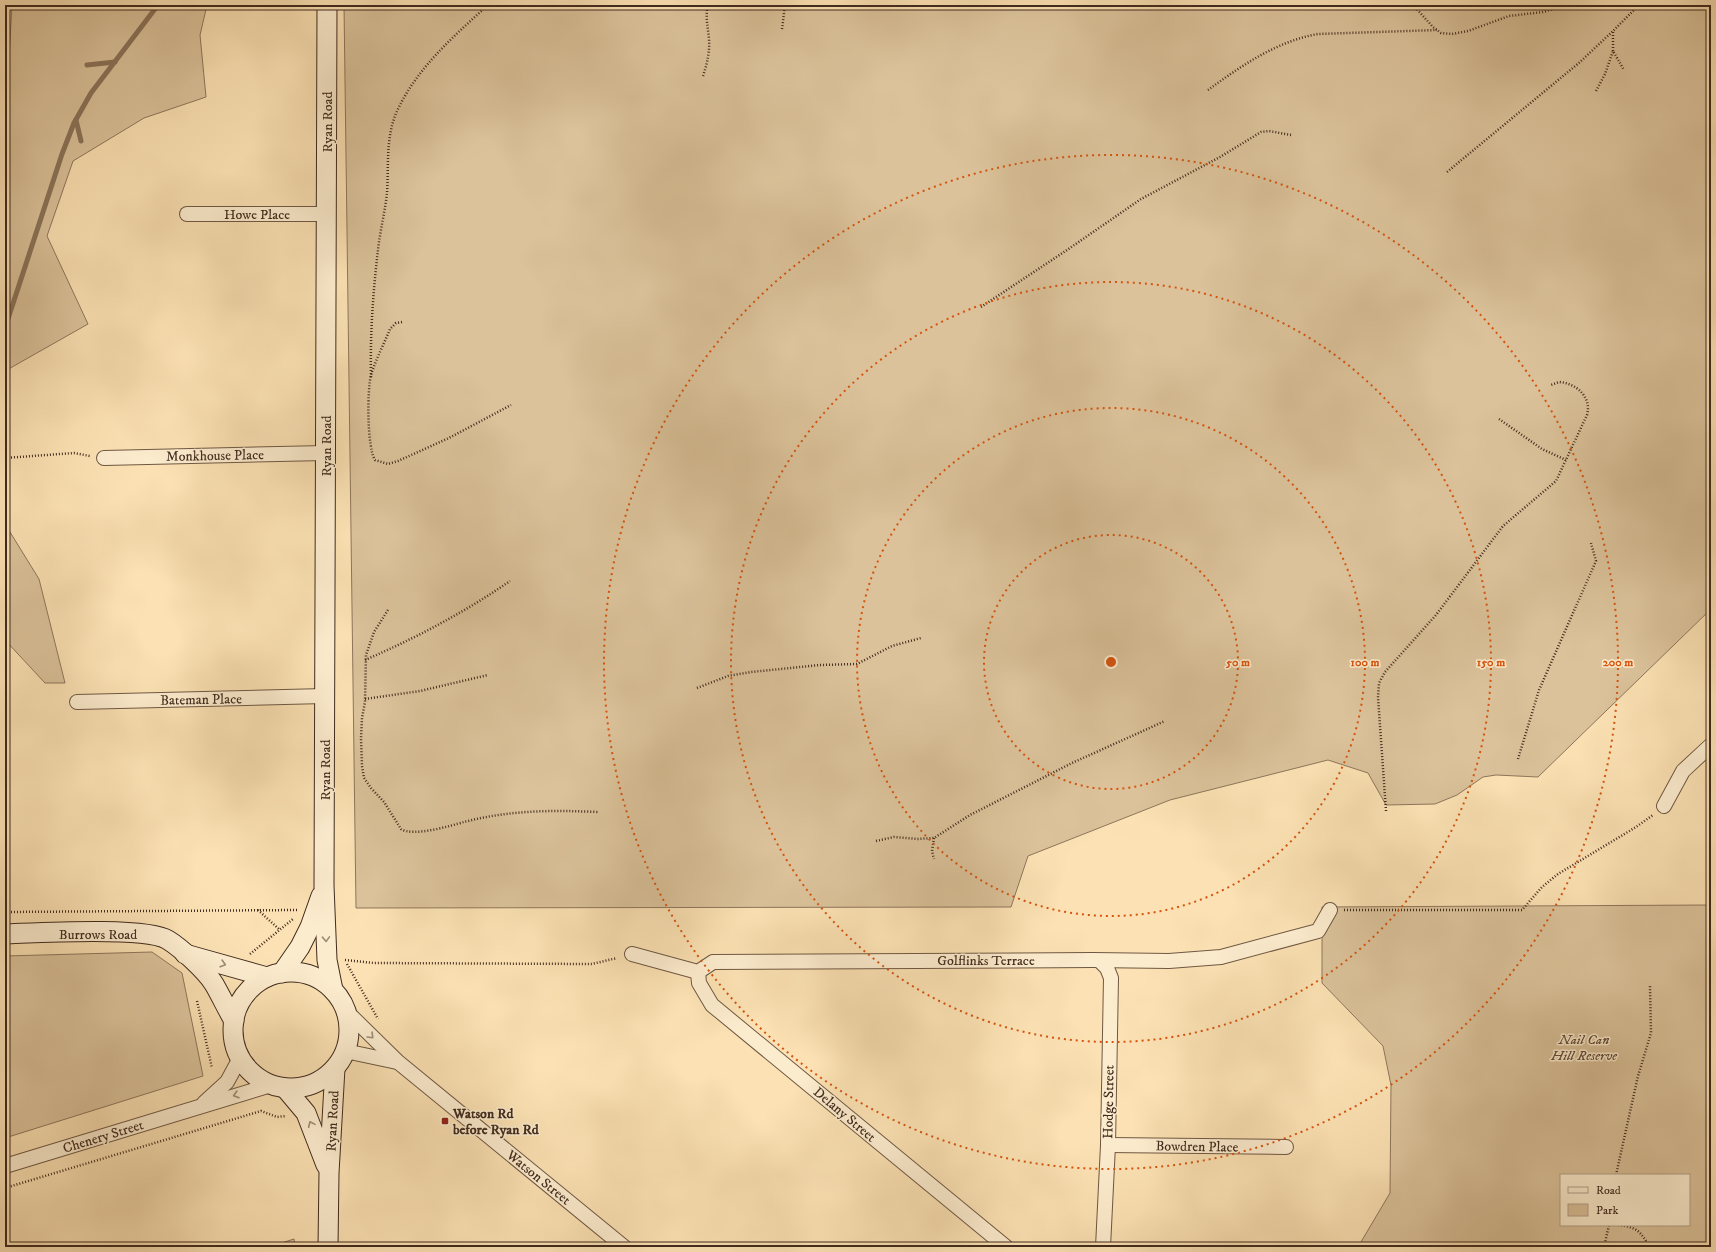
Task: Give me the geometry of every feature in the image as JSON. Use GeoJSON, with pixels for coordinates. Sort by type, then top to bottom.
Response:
{"type":"FeatureCollection","features":[{"type":"Feature","properties":{"kind":"street","name":"Ryan Road"},"geometry":{"type":"LineString","coordinates":[[327,5],[324,886],[327,960],[334,990]]}},
{"type":"Feature","properties":{"kind":"street","name":"Howe Place"},"geometry":{"type":"LineString","coordinates":[[187,214],[327,214]]}},
{"type":"Feature","properties":{"kind":"street","name":"Monkhouse Place"},"geometry":{"type":"LineString","coordinates":[[104,458],[326,453]]}},
{"type":"Feature","properties":{"kind":"street","name":"Bateman Place"},"geometry":{"type":"LineString","coordinates":[[77,702],[325,696]]}},
{"type":"Feature","properties":{"kind":"street"},"geometry":{"type":"LineString","coordinates":[[1664,806],[1683,771],[1711,745]]}},
{"type":"Feature","properties":{"kind":"street","name":"Ryan Road"},"geometry":{"type":"LineString","coordinates":[[274,975],[300,947],[310,927],[324,886]]}},
{"type":"Feature","properties":{"kind":"street","name":"Golflinks Terrace"},"geometry":{"type":"LineString","coordinates":[[698,972],[713,962],[1170,961],[1221,957],[1318,930],[1330,910]]}},
{"type":"Feature","properties":{"kind":"street","name":"Burrows Road"},"geometry":{"type":"LineString","coordinates":[[5,934],[140,933],[160,936],[168,940],[186,954],[214,984],[234,1021]]}},
{"type":"Feature","properties":{"kind":"street","name":"Burrows Road"},"geometry":{"type":"LineString","coordinates":[[186,954],[274,975]]}},
{"type":"Feature","properties":{"kind":"street"},"geometry":{"type":"LineString","coordinates":[[632,954],[698,972]]}},
{"type":"Feature","properties":{"kind":"street","name":"Hodge Street"},"geometry":{"type":"LineString","coordinates":[[1100,961],[1108,968],[1111,978],[1108,1145],[1103,1247]]}},
{"type":"Feature","properties":{"kind":"street"},"geometry":{"type":"LineString","coordinates":[[296,972],[310,975],[322,981],[334,990],[345,1010],[349,1031],[345,1051],[335,1068],[321,1080],[303,1087],[278,1086],[258,1078],[248,1069],[240,1058],[235,1046],[234,1021],[237,1007],[255,984],[274,975],[296,972]]}},
{"type":"Feature","properties":{"kind":"street","name":"Delany Street"},"geometry":{"type":"LineString","coordinates":[[698,972],[699,983],[712,1005],[1006,1247]]}},
{"type":"Feature","properties":{"kind":"street","name":"Watson Street"},"geometry":{"type":"LineString","coordinates":[[345,1010],[398,1062],[624,1247]]}},
{"type":"Feature","properties":{"kind":"street","name":"Watson Street"},"geometry":{"type":"LineString","coordinates":[[345,1051],[398,1062]]}},
{"type":"Feature","properties":{"kind":"street","name":"Chenery Street"},"geometry":{"type":"LineString","coordinates":[[201,1106],[227,1082],[240,1058]]}},
{"type":"Feature","properties":{"kind":"street","name":"Ryan Road"},"geometry":{"type":"LineString","coordinates":[[328,1247],[329,1174],[335,1068]]}},
{"type":"Feature","properties":{"kind":"street","name":"Ryan Road"},"geometry":{"type":"LineString","coordinates":[[278,1086],[306,1113],[329,1174]]}},
{"type":"Feature","properties":{"kind":"street","name":"Chenery Street"},"geometry":{"type":"LineString","coordinates":[[5,1166],[201,1106],[278,1086]]}},
{"type":"Feature","properties":{"kind":"street","name":"Bowdren Place"},"geometry":{"type":"LineString","coordinates":[[1108,1145],[1286,1147]]}},
{"type":"Feature","properties":{"kind":"path"},"geometry":{"type":"LineString","coordinates":[[488,5],[460,30],[426,65],[411,85],[397,112],[390,133],[387,192],[378,250],[372,328],[371,377],[369,392],[370,448],[375,460],[381,463],[388,464],[398,461],[431,446],[511,405]]}},
{"type":"Feature","properties":{"kind":"path"},"geometry":{"type":"LineString","coordinates":[[703,76],[707,64],[708,53],[706,20],[708,5]]}},
{"type":"Feature","properties":{"kind":"path"},"geometry":{"type":"LineString","coordinates":[[782,29],[785,5]]}},
{"type":"Feature","properties":{"kind":"path"},"geometry":{"type":"LineString","coordinates":[[1413,5],[1441,33],[1452,34],[1468,31],[1509,16],[1543,12],[1568,5]]}},
{"type":"Feature","properties":{"kind":"path"},"geometry":{"type":"LineString","coordinates":[[1447,172],[1580,62],[1639,5]]}},
{"type":"Feature","properties":{"kind":"path"},"geometry":{"type":"LineString","coordinates":[[1208,90],[1228,75],[1263,54],[1301,37],[1318,34],[1437,30]]}},
{"type":"Feature","properties":{"kind":"path"},"geometry":{"type":"LineString","coordinates":[[1596,91],[1605,74],[1613,52],[1613,31]]}},
{"type":"Feature","properties":{"kind":"path"},"geometry":{"type":"LineString","coordinates":[[1613,52],[1624,70]]}},
{"type":"Feature","properties":{"kind":"path"},"geometry":{"type":"LineString","coordinates":[[981,307],[1141,199],[1220,157],[1261,132],[1269,131],[1291,135]]}},
{"type":"Feature","properties":{"kind":"path"},"geometry":{"type":"LineString","coordinates":[[371,377],[390,329],[396,324],[402,322]]}},
{"type":"Feature","properties":{"kind":"path"},"geometry":{"type":"LineString","coordinates":[[1386,811],[1378,697],[1379,683],[1440,610],[1502,526],[1550,488],[1560,474],[1588,414],[1589,402],[1583,392],[1566,383],[1560,382],[1551,385]]}},
{"type":"Feature","properties":{"kind":"path"},"geometry":{"type":"LineString","coordinates":[[1499,419],[1542,449],[1566,460]]}},
{"type":"Feature","properties":{"kind":"path"},"geometry":{"type":"LineString","coordinates":[[5,458],[74,453],[104,458]]}},
{"type":"Feature","properties":{"kind":"path"},"geometry":{"type":"LineString","coordinates":[[1518,759],[1535,700],[1596,561],[1591,543]]}},
{"type":"Feature","properties":{"kind":"path"},"geometry":{"type":"LineString","coordinates":[[366,660],[428,630],[490,595],[510,581]]}},
{"type":"Feature","properties":{"kind":"path"},"geometry":{"type":"LineString","coordinates":[[388,610],[374,632],[367,648],[365,699],[361,738],[364,778],[405,832],[428,830],[499,814],[560,811],[598,812]]}},
{"type":"Feature","properties":{"kind":"path"},"geometry":{"type":"LineString","coordinates":[[697,688],[728,676],[751,672],[820,665],[857,664],[892,646],[921,638]]}},
{"type":"Feature","properties":{"kind":"path"},"geometry":{"type":"LineString","coordinates":[[365,699],[420,691],[488,675]]}},
{"type":"Feature","properties":{"kind":"path"},"geometry":{"type":"LineString","coordinates":[[876,841],[894,837],[917,839],[934,838],[970,815],[1072,763],[1165,721]]}},
{"type":"Feature","properties":{"kind":"path"},"geometry":{"type":"LineString","coordinates":[[1330,910],[1522,910],[1542,887],[1558,874],[1636,828],[1664,806]]}},
{"type":"Feature","properties":{"kind":"path"},"geometry":{"type":"LineString","coordinates":[[934,838],[932,851],[934,859]]}},
{"type":"Feature","properties":{"kind":"path"},"geometry":{"type":"LineString","coordinates":[[258,910],[280,930]]}},
{"type":"Feature","properties":{"kind":"path"},"geometry":{"type":"LineString","coordinates":[[5,912],[302,910],[301,912]]}},
{"type":"Feature","properties":{"kind":"path"},"geometry":{"type":"LineString","coordinates":[[248,956],[296,917]]}},
{"type":"Feature","properties":{"kind":"path"},"geometry":{"type":"LineString","coordinates":[[378,1020],[345,960],[374,963],[592,964],[632,954]]}},
{"type":"Feature","properties":{"kind":"path"},"geometry":{"type":"LineString","coordinates":[[1616,1174],[1638,1076],[1651,1033],[1650,986]]}},
{"type":"Feature","properties":{"kind":"path"},"geometry":{"type":"LineString","coordinates":[[197,1001],[212,1068]]}},
{"type":"Feature","properties":{"kind":"path"},"geometry":{"type":"LineString","coordinates":[[5,1188],[261,1111],[277,1116],[292,1116]]}},
{"type":"Feature","properties":{"kind":"path"},"geometry":{"type":"LineString","coordinates":[[1604,1247],[1609,1226]]}},
{"type":"Feature","properties":{"kind":"path"},"geometry":{"type":"LineString","coordinates":[[1633,1226],[1643,1235],[1650,1247]]}},
{"type":"Feature","properties":{"kind":"green space"},"geometry":{"type":"Polygon","coordinates":[[[12,5],[207,5],[200,35],[206,97],[144,118],[73,161],[47,236],[88,324],[5,371],[5,126],[12,5]]]}},
{"type":"Feature","properties":{"kind":"green space"},"geometry":{"type":"Polygon","coordinates":[[[344,5],[1711,5],[1711,609],[1538,777],[1496,775],[1483,777],[1457,795],[1435,804],[1386,805],[1368,773],[1328,760],[1170,800],[1028,856],[1011,907],[356,908],[344,5]]]}},
{"type":"Feature","properties":{"kind":"green space"},"geometry":{"type":"Polygon","coordinates":[[[5,524],[39,579],[65,683],[45,683],[5,640],[5,524]]]}},
{"type":"Feature","properties":{"kind":"green space","name":"Nail Can Hill Reserve"},"geometry":{"type":"Polygon","coordinates":[[[1711,905],[1711,1247],[1358,1247],[1390,1193],[1391,1085],[1383,1046],[1322,983],[1322,907],[1711,905]]]}},
{"type":"Feature","properties":{"kind":"green space"},"geometry":{"type":"Polygon","coordinates":[[[152,952],[182,973],[203,1076],[5,1138],[5,956],[152,952]]]}},
{"type":"Feature","properties":{"kind":"green space"},"geometry":{"type":"Polygon","coordinates":[[[294,1239],[295,1247],[269,1247],[294,1239]]]}},
{"type":"Feature","properties":{"kind":"waterway"},"geometry":{"type":"LineString","coordinates":[[5,328],[62,154],[74,123],[91,93],[158,5]]}},
{"type":"Feature","properties":{"kind":"waterway"},"geometry":{"type":"LineString","coordinates":[[87,65],[115,62]]}},
{"type":"Feature","properties":{"kind":"waterway"},"geometry":{"type":"LineString","coordinates":[[76,120],[81,141]]}},
{"type":"Feature","properties":{"kind":"place","name":"Watson Rd before Ryan Rd"},"geometry":{"type":"Point","coordinates":[445,1121]}}]}
